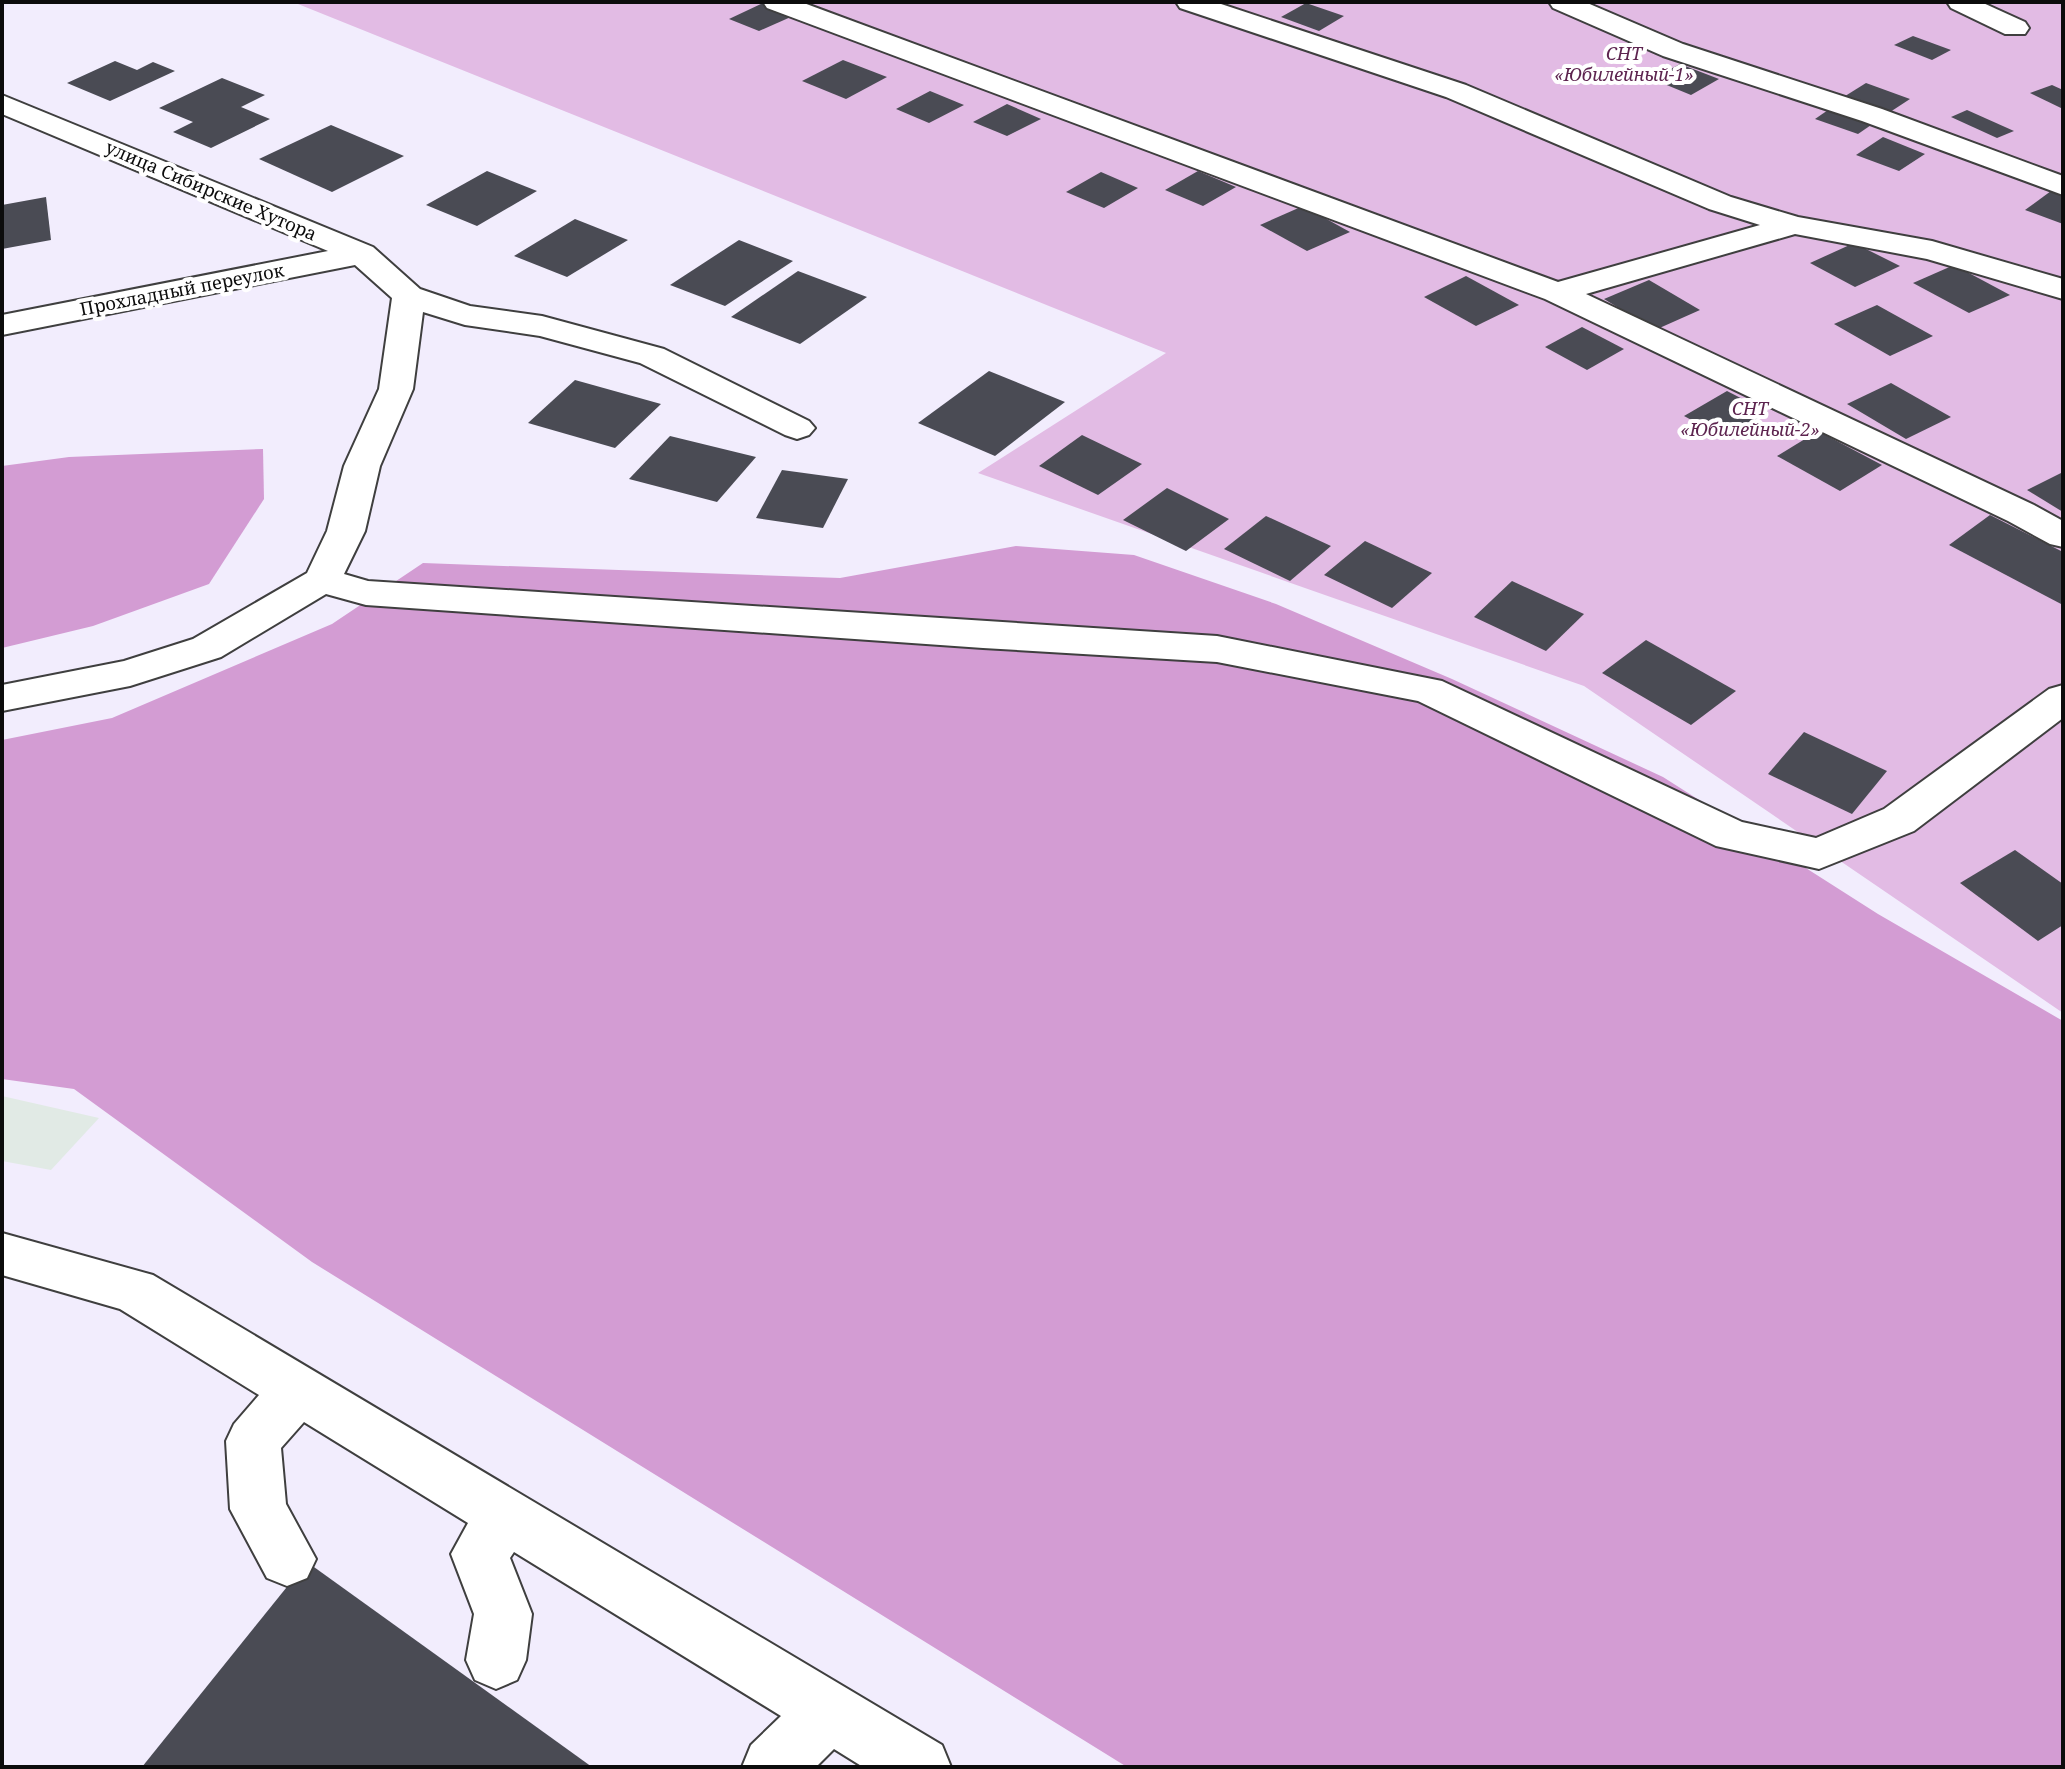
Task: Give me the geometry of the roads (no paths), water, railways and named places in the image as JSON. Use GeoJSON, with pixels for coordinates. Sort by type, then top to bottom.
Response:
{"type":"FeatureCollection","features":[{"type":"Feature","properties":{"kind":"street"},"geometry":{"type":"LineString","coordinates":[[776,2],[1556,292],[2007,506],[2063,536]]}},
{"type":"Feature","properties":{"kind":"street"},"geometry":{"type":"LineString","coordinates":[[1189,2],[1456,91],[1720,203],[1794,225],[1932,250],[2063,289]]}},
{"type":"Feature","properties":{"kind":"street"},"geometry":{"type":"LineString","coordinates":[[1562,2],[1673,50],[1872,115],[2063,186]]}},
{"type":"Feature","properties":{"kind":"street"},"geometry":{"type":"LineString","coordinates":[[1960,2],[2015,28]]}},
{"type":"Feature","properties":{"kind":"street","name":"улица Сибирские Хутора"},"geometry":{"type":"LineString","coordinates":[[2,104],[362,254],[409,296],[465,315],[542,326],[652,356],[797,428]]}},
{"type":"Feature","properties":{"kind":"street"},"geometry":{"type":"LineString","coordinates":[[1556,292],[1794,225]]}},
{"type":"Feature","properties":{"kind":"street","name":"Прохладный переулок"},"geometry":{"type":"LineString","coordinates":[[2,325],[362,254]]}},
{"type":"Feature","properties":{"kind":"street"},"geometry":{"type":"LineString","coordinates":[[2,698],[130,673],[207,648],[322,580],[346,531],[362,466],[396,389],[409,296]]}},
{"type":"Feature","properties":{"kind":"street"},"geometry":{"type":"LineString","coordinates":[[322,580],[366,593],[967,635],[1217,649],[1428,690],[1731,835],[1819,854],[1899,820],[2063,698]]}},
{"type":"Feature","properties":{"kind":"street"},"geometry":{"type":"LineString","coordinates":[[2,1254],[135,1291],[920,1767]]}},
{"type":"Feature","properties":{"kind":"street"},"geometry":{"type":"LineString","coordinates":[[287,1559],[258,1509],[253,1441],[298,1390]]}},
{"type":"Feature","properties":{"kind":"street"},"geometry":{"type":"LineString","coordinates":[[496,1660],[503,1614],[480,1554],[505,1517]]}},
{"type":"Feature","properties":{"kind":"street"},"geometry":{"type":"LineString","coordinates":[[773,1767],[828,1713]]}},
{"type":"Feature","properties":{"kind":"park label","name":"СНТ «Юбилейный-1»"},"geometry":{"type":"Point","coordinates":[1624,64]}},
{"type":"Feature","properties":{"kind":"park label","name":"СНТ «Юбилейный-2»"},"geometry":{"type":"Point","coordinates":[1750,419]}}]}
